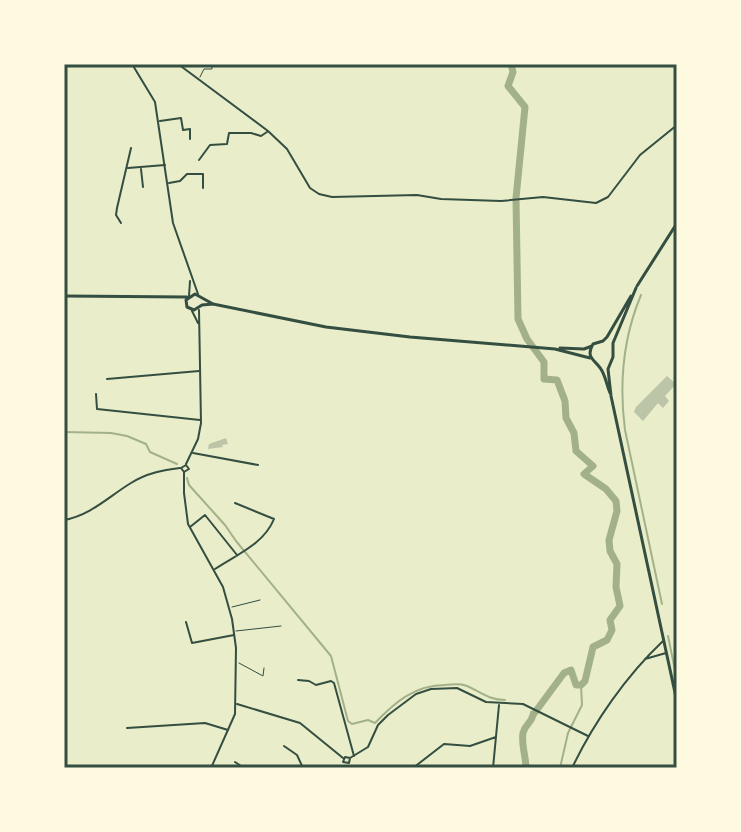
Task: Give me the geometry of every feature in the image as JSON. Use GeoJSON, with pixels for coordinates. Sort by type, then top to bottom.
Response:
{"type":"FeatureCollection","features":[{"type":"Feature","properties":{"kind":"main road"},"geometry":{"type":"LineString","coordinates":[[64,296],[187,299],[200,296],[213,304],[302,323],[372,333],[584,349],[603,341],[677,223]]}},
{"type":"Feature","properties":{"kind":"main road"},"geometry":{"type":"LineString","coordinates":[[611,396],[612,348],[636,288]]}},
{"type":"Feature","properties":{"kind":"main road"},"geometry":{"type":"LineString","coordinates":[[200,296],[200,307]]}},
{"type":"Feature","properties":{"kind":"main road"},"geometry":{"type":"LineString","coordinates":[[187,299],[191,309],[213,304]]}},
{"type":"Feature","properties":{"kind":"main road"},"geometry":{"type":"LineString","coordinates":[[603,341],[612,348]]}},
{"type":"Feature","properties":{"kind":"main road"},"geometry":{"type":"LineString","coordinates":[[590,358],[592,346]]}},
{"type":"Feature","properties":{"kind":"main road"},"geometry":{"type":"LineString","coordinates":[[555,349],[590,358],[598,365],[611,396],[677,702]]}},
{"type":"Feature","properties":{"kind":"main road"},"geometry":{"type":"LineString","coordinates":[[598,365],[610,362]]}},
{"type":"Feature","properties":{"kind":"street"},"geometry":{"type":"LineString","coordinates":[[132,64],[151,93],[159,122],[173,223],[191,280],[200,296]]}},
{"type":"Feature","properties":{"kind":"street"},"geometry":{"type":"LineString","coordinates":[[178,64],[268,131],[287,149],[310,188],[324,196],[417,195],[441,199],[516,200],[543,197],[592,204],[602,202],[637,158],[677,125]]}},
{"type":"Feature","properties":{"kind":"street"},"geometry":{"type":"LineString","coordinates":[[159,122],[181,118],[183,130],[190,129],[190,139]]}},
{"type":"Feature","properties":{"kind":"street"},"geometry":{"type":"LineString","coordinates":[[199,160],[210,145],[227,144],[229,133],[261,136],[268,131]]}},
{"type":"Feature","properties":{"kind":"street"},"geometry":{"type":"LineString","coordinates":[[121,223],[116,215],[131,148]]}},
{"type":"Feature","properties":{"kind":"street"},"geometry":{"type":"LineString","coordinates":[[126,168],[165,165]]}},
{"type":"Feature","properties":{"kind":"street"},"geometry":{"type":"LineString","coordinates":[[141,168],[143,187]]}},
{"type":"Feature","properties":{"kind":"street"},"geometry":{"type":"LineString","coordinates":[[168,183],[180,181],[187,174],[203,174],[203,188]]}},
{"type":"Feature","properties":{"kind":"street"},"geometry":{"type":"LineString","coordinates":[[187,299],[191,280]]}},
{"type":"Feature","properties":{"kind":"street"},"geometry":{"type":"LineString","coordinates":[[64,520],[92,510],[143,477],[186,465],[198,439],[201,420],[200,307]]}},
{"type":"Feature","properties":{"kind":"street"},"geometry":{"type":"LineString","coordinates":[[191,309],[198,323]]}},
{"type":"Feature","properties":{"kind":"street"},"geometry":{"type":"LineString","coordinates":[[107,379],[200,371]]}},
{"type":"Feature","properties":{"kind":"street"},"geometry":{"type":"LineString","coordinates":[[96,394],[97,409],[201,420]]}},
{"type":"Feature","properties":{"kind":"street"},"geometry":{"type":"LineString","coordinates":[[192,453],[258,465]]}},
{"type":"Feature","properties":{"kind":"street"},"geometry":{"type":"LineString","coordinates":[[184,472],[189,469],[186,465]]}},
{"type":"Feature","properties":{"kind":"street"},"geometry":{"type":"LineString","coordinates":[[181,468],[184,472],[189,527],[215,569],[230,608],[235,633],[235,711],[211,768]]}},
{"type":"Feature","properties":{"kind":"street"},"geometry":{"type":"LineString","coordinates":[[215,569],[248,549],[268,532],[274,519],[235,503]]}},
{"type":"Feature","properties":{"kind":"street"},"geometry":{"type":"LineString","coordinates":[[189,527],[205,515],[237,556]]}},
{"type":"Feature","properties":{"kind":"street"},"geometry":{"type":"LineString","coordinates":[[186,622],[192,643],[235,633]]}},
{"type":"Feature","properties":{"kind":"street"},"geometry":{"type":"LineString","coordinates":[[572,768],[588,736],[644,660],[664,640]]}},
{"type":"Feature","properties":{"kind":"street"},"geometry":{"type":"LineString","coordinates":[[644,660],[666,653]]}},
{"type":"Feature","properties":{"kind":"street"},"geometry":{"type":"LineString","coordinates":[[298,680],[316,685],[333,682],[354,757]]}},
{"type":"Feature","properties":{"kind":"street"},"geometry":{"type":"LineString","coordinates":[[343,758],[354,757],[368,747],[378,725],[421,692],[457,688],[486,702],[519,703],[533,708],[588,736]]}},
{"type":"Feature","properties":{"kind":"street"},"geometry":{"type":"LineString","coordinates":[[493,768],[499,703]]}},
{"type":"Feature","properties":{"kind":"street"},"geometry":{"type":"LineString","coordinates":[[236,704],[300,723],[343,758],[347,765]]}},
{"type":"Feature","properties":{"kind":"street"},"geometry":{"type":"LineString","coordinates":[[235,711],[244,708]]}},
{"type":"Feature","properties":{"kind":"street"},"geometry":{"type":"LineString","coordinates":[[127,728],[205,723],[229,730]]}},
{"type":"Feature","properties":{"kind":"street"},"geometry":{"type":"LineString","coordinates":[[413,768],[444,744],[470,746],[496,737]]}},
{"type":"Feature","properties":{"kind":"street"},"geometry":{"type":"LineString","coordinates":[[284,746],[297,755],[303,768]]}},
{"type":"Feature","properties":{"kind":"street"},"geometry":{"type":"LineString","coordinates":[[340,768],[347,765],[350,758]]}},
{"type":"Feature","properties":{"kind":"street"},"geometry":{"type":"LineString","coordinates":[[235,762],[244,768]]}},
{"type":"Feature","properties":{"kind":"lane"},"geometry":{"type":"LineString","coordinates":[[199,80],[203,70],[212,69],[212,64]]}},
{"type":"Feature","properties":{"kind":"lane"},"geometry":{"type":"LineString","coordinates":[[230,608],[260,600]]}},
{"type":"Feature","properties":{"kind":"lane"},"geometry":{"type":"LineString","coordinates":[[235,633],[281,626]]}},
{"type":"Feature","properties":{"kind":"lane"},"geometry":{"type":"LineString","coordinates":[[236,663],[263,676],[264,668]]}},
{"type":"Feature","properties":{"kind":"building"},"geometry":{"type":"Polygon","coordinates":[[[667,376],[676,384],[665,396],[669,401],[663,408],[658,403],[643,421],[634,412],[636,407],[667,376]]]}},
{"type":"Feature","properties":{"kind":"building"},"geometry":{"type":"Polygon","coordinates":[[[226,438],[228,444],[208,449],[209,444],[226,438]]]}},
{"type":"Feature","properties":{"kind":"waterway"},"geometry":{"type":"LineString","coordinates":[[511,64],[513,72],[508,86],[525,107],[516,198],[518,319],[527,339],[544,362],[544,379],[557,380],[565,401],[566,418],[574,433],[576,451],[593,466],[584,474],[606,489],[616,501],[617,511],[609,540],[610,551],[617,564],[616,587],[620,606],[610,620],[612,630],[607,640],[593,647],[585,681],[576,685],[571,670],[564,673],[525,728],[526,768]]}},
{"type":"Feature","properties":{"kind":"waterway"},"geometry":{"type":"LineString","coordinates":[[641,295],[626,344],[623,413],[662,604]]}},
{"type":"Feature","properties":{"kind":"waterway"},"geometry":{"type":"LineString","coordinates":[[64,432],[127,436],[146,444],[150,452],[177,464]]}},
{"type":"Feature","properties":{"kind":"waterway"},"geometry":{"type":"LineString","coordinates":[[187,478],[189,485],[331,656],[348,721],[352,724],[368,720],[375,723],[406,696],[434,686],[462,684],[488,697],[505,700]]}},
{"type":"Feature","properties":{"kind":"waterway"},"geometry":{"type":"LineString","coordinates":[[668,636],[677,680]]}},
{"type":"Feature","properties":{"kind":"waterway"},"geometry":{"type":"LineString","coordinates":[[560,768],[568,733],[582,705],[581,685]]}}]}
